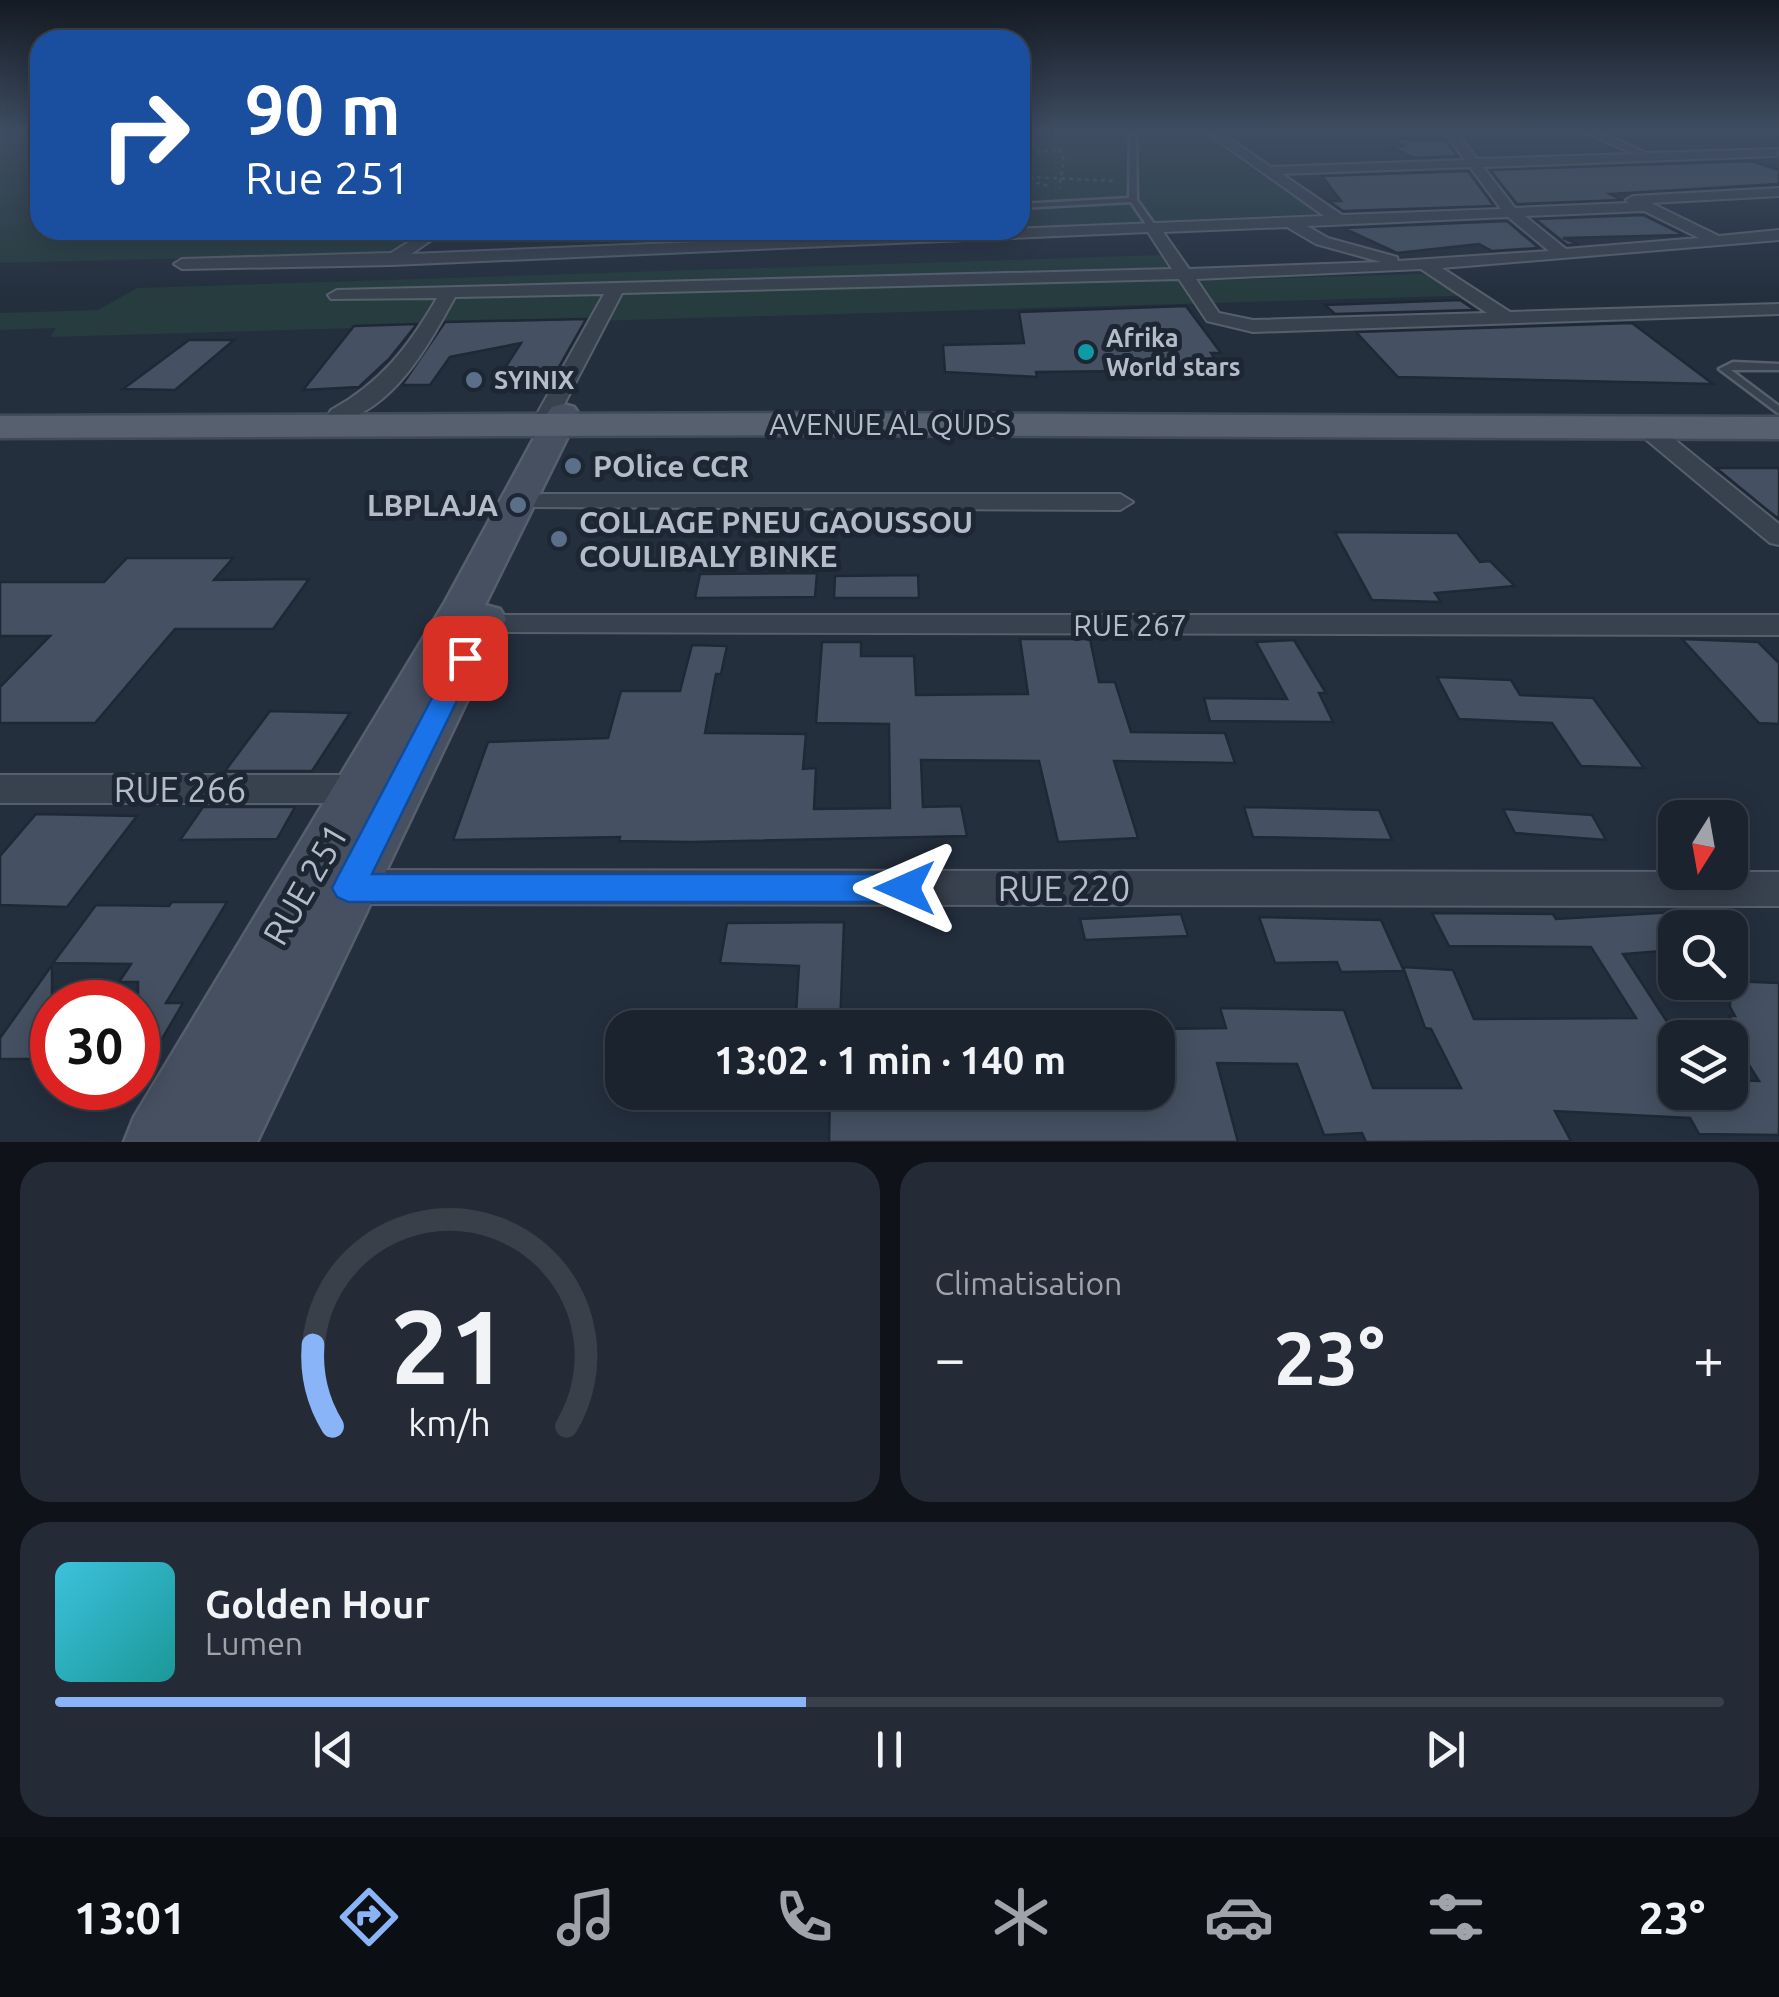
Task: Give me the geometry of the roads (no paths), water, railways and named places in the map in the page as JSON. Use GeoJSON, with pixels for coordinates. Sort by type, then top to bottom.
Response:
{"type":"FeatureCollection","features":[{"type":"Feature","properties":{"kind":"main road","name":"AVENUE AL QUDS"},"geometry":{"type":"LineString","coordinates":[[0,427],[566,418],[1779,413]]}},
{"type":"Feature","properties":{"kind":"main road","name":"AVENUE AL QUDS"},"geometry":{"type":"LineString","coordinates":[[0,416],[339,415],[1779,428]]}},
{"type":"Feature","properties":{"kind":"main road","name":"RUE 251"},"geometry":{"type":"LineString","coordinates":[[220,1142],[542,502],[566,418]]}},
{"type":"Feature","properties":{"kind":"main road","name":"RUE 251"},"geometry":{"type":"LineString","coordinates":[[159,1142],[566,418]]}},
{"type":"Feature","properties":{"kind":"street"},"geometry":{"type":"LineString","coordinates":[[1290,186],[1310,185]]}},
{"type":"Feature","properties":{"kind":"street"},"geometry":{"type":"LineString","coordinates":[[1493,185],[1511,212],[1563,255]]}},
{"type":"Feature","properties":{"kind":"street"},"geometry":{"type":"LineString","coordinates":[[1290,186],[1339,220]]}},
{"type":"Feature","properties":{"kind":"street"},"geometry":{"type":"LineString","coordinates":[[1717,241],[1641,207],[1634,200],[1779,192]]}},
{"type":"Feature","properties":{"kind":"street"},"geometry":{"type":"LineString","coordinates":[[1030,233],[1641,207]]}},
{"type":"Feature","properties":{"kind":"street"},"geometry":{"type":"LineString","coordinates":[[1290,222],[1322,241],[1415,264],[1507,318]]}},
{"type":"Feature","properties":{"kind":"street"},"geometry":{"type":"LineString","coordinates":[[1153,228],[1214,317],[1228,323],[1254,326],[1779,309]]}},
{"type":"Feature","properties":{"kind":"street"},"geometry":{"type":"LineString","coordinates":[[422,240],[337,295],[1186,275],[1563,255],[1779,235]]}},
{"type":"Feature","properties":{"kind":"street"},"geometry":{"type":"LineString","coordinates":[[182,264],[393,259],[728,240]]}},
{"type":"Feature","properties":{"kind":"street"},"geometry":{"type":"LineString","coordinates":[[566,418],[616,288]]}},
{"type":"Feature","properties":{"kind":"street"},"geometry":{"type":"LineString","coordinates":[[339,415],[373,398],[404,364],[449,292]]}},
{"type":"Feature","properties":{"kind":"street"},"geometry":{"type":"LineString","coordinates":[[1645,427],[1779,537]]}},
{"type":"Feature","properties":{"kind":"street"},"geometry":{"type":"LineString","coordinates":[[542,502],[1120,502]]}},
{"type":"Feature","properties":{"kind":"street","name":"RUE 267"},"geometry":{"type":"LineString","coordinates":[[482,626],[1779,625]]}},
{"type":"Feature","properties":{"kind":"street","name":"RUE 266"},"geometry":{"type":"LineString","coordinates":[[0,789],[360,788]]}},
{"type":"Feature","properties":{"kind":"street","name":"RUE 220"},"geometry":{"type":"LineString","coordinates":[[348,888],[1779,890]]}},
{"type":"Feature","properties":{"kind":"lane"},"geometry":{"type":"LineString","coordinates":[[1133,185],[1132,200],[1153,228]]}},
{"type":"Feature","properties":{"kind":"lane"},"geometry":{"type":"LineString","coordinates":[[1030,205],[1132,200]]}},
{"type":"Feature","properties":{"kind":"lane"},"geometry":{"type":"LineString","coordinates":[[1779,367],[1733,365],[1724,369],[1779,413]]}},
{"type":"Feature","properties":{"kind":"place","name":"Afrika World stars"},"geometry":{"type":"Point","coordinates":[1086,352]}},
{"type":"Feature","properties":{"kind":"place","name":"SYINIX"},"geometry":{"type":"Point","coordinates":[474,380]}},
{"type":"Feature","properties":{"kind":"place","name":"POlice CCR"},"geometry":{"type":"Point","coordinates":[573,466]}},
{"type":"Feature","properties":{"kind":"place","name":"LBPLAJA"},"geometry":{"type":"Point","coordinates":[518,505]}},
{"type":"Feature","properties":{"kind":"place","name":"COLLAGE PNEU GAOUSSOU COULIBALY BINKE"},"geometry":{"type":"Point","coordinates":[559,539]}}]}
